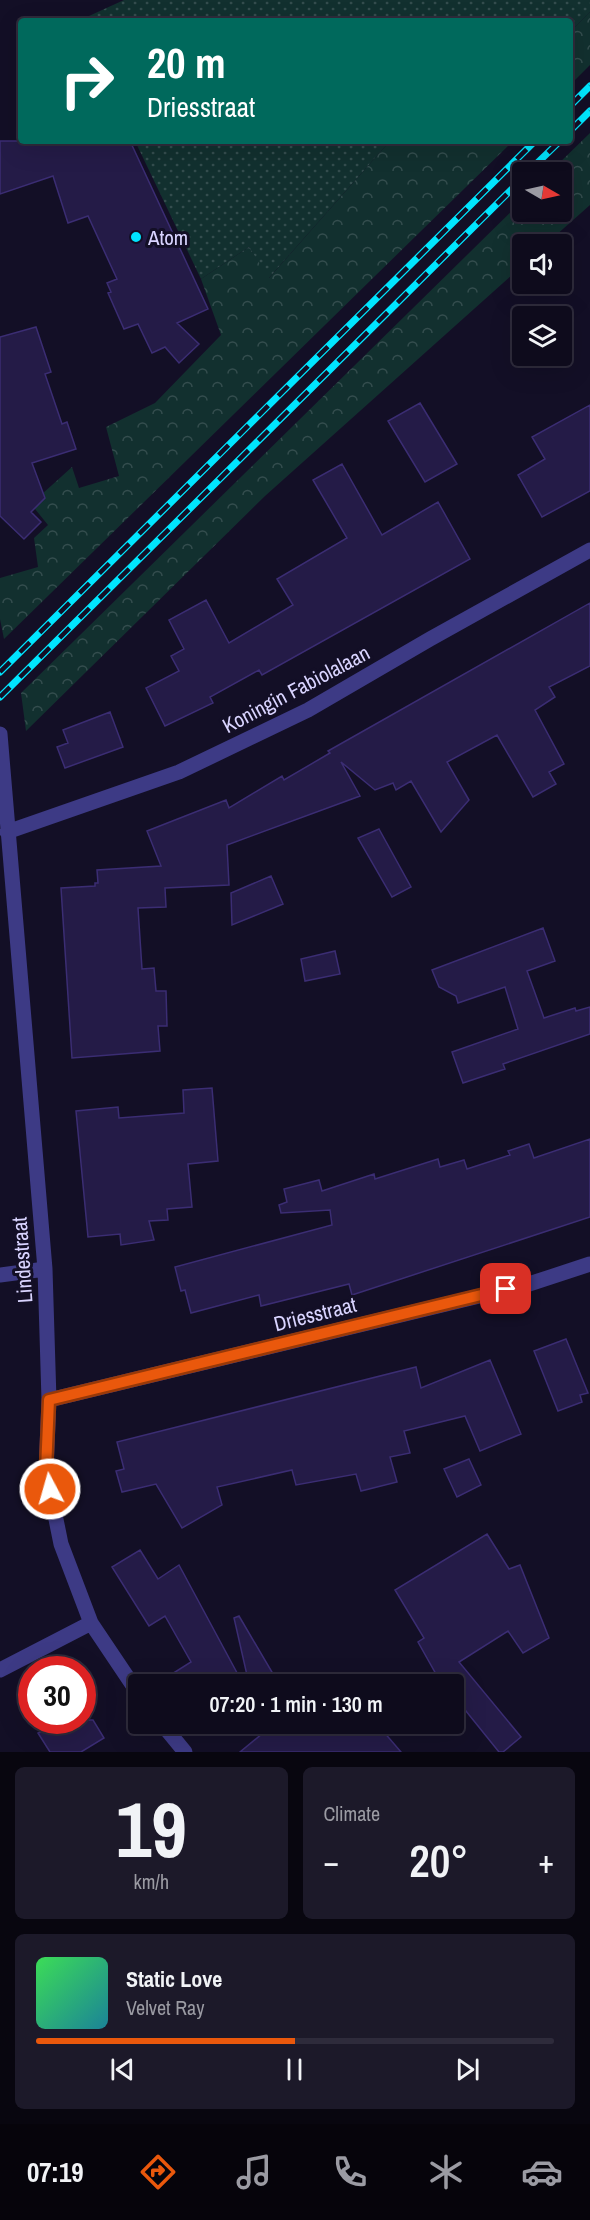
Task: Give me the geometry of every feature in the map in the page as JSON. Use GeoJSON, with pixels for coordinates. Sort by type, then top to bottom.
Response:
{"type":"FeatureCollection","features":[{"type":"Feature","properties":{"kind":"street","name":"Koningin Fabiolalaan"},"geometry":{"type":"LineString","coordinates":[[7,832],[179,772],[308,710],[590,550]]}},
{"type":"Feature","properties":{"kind":"street","name":"Lindestraat"},"geometry":{"type":"LineString","coordinates":[[0,734],[45,1269],[49,1400],[46,1470],[61,1544],[91,1623],[128,1678]]}},
{"type":"Feature","properties":{"kind":"street","name":"Driesstraat"},"geometry":{"type":"LineString","coordinates":[[49,1400],[529,1284],[590,1264]]}},
{"type":"Feature","properties":{"kind":"street"},"geometry":{"type":"LineString","coordinates":[[0,1275],[45,1269]]}},
{"type":"Feature","properties":{"kind":"street"},"geometry":{"type":"LineString","coordinates":[[0,1670],[91,1623]]}},
{"type":"Feature","properties":{"kind":"street"},"geometry":{"type":"LineString","coordinates":[[170,1734],[185,1752]]}},
{"type":"Feature","properties":{"kind":"green space"},"geometry":{"type":"Polygon","coordinates":[[[124,0],[590,0],[590,12],[573,29],[573,18],[85,18],[124,0]]]}},
{"type":"Feature","properties":{"kind":"green space"},"geometry":{"type":"Polygon","coordinates":[[[590,12],[590,65],[573,82],[573,29],[590,12]]]}},
{"type":"Feature","properties":{"kind":"green space"},"geometry":{"type":"Polygon","coordinates":[[[590,133],[590,205],[572,221],[572,162],[560,162],[590,133]]]}},
{"type":"Feature","properties":{"kind":"green space"},"geometry":{"type":"Polygon","coordinates":[[[136,144],[387,144],[268,279],[249,247],[201,279],[136,144]]]}},
{"type":"Feature","properties":{"kind":"green space"},"geometry":{"type":"Polygon","coordinates":[[[387,144],[510,144],[4,639],[0,619],[0,578],[38,567],[34,538],[48,525],[31,504],[72,467],[79,488],[119,476],[106,427],[155,403],[221,335],[201,279],[249,247],[269,278],[387,144]]]}},
{"type":"Feature","properties":{"kind":"green space"},"geometry":{"type":"Polygon","coordinates":[[[512,211],[512,222],[571,222],[557,234],[512,234],[512,275],[265,496],[26,731],[21,693],[512,211]]]}},
{"type":"Feature","properties":{"kind":"building","name":"Atom"},"geometry":{"type":"Polygon","coordinates":[[[0,141],[18,141],[18,144],[131,144],[208,309],[177,323],[199,344],[179,363],[165,347],[152,353],[138,324],[124,329],[108,293],[111,292],[107,283],[117,279],[88,216],[68,223],[53,176],[0,194],[0,141]]]}},
{"type":"Feature","properties":{"kind":"building"},"geometry":{"type":"Polygon","coordinates":[[[36,327],[51,372],[45,374],[62,424],[67,422],[76,449],[32,463],[45,498],[31,512],[41,522],[24,539],[0,516],[0,337],[36,327]]]}},
{"type":"Feature","properties":{"kind":"building"},"geometry":{"type":"Polygon","coordinates":[[[420,403],[457,464],[425,482],[388,421],[420,403]]]}},
{"type":"Feature","properties":{"kind":"building"},"geometry":{"type":"Polygon","coordinates":[[[590,405],[590,491],[542,517],[518,475],[545,459],[532,437],[590,405]]]}},
{"type":"Feature","properties":{"kind":"building"},"geometry":{"type":"Polygon","coordinates":[[[342,464],[382,535],[438,502],[470,559],[262,675],[259,670],[210,697],[213,703],[165,726],[146,688],[179,671],[171,656],[184,649],[169,620],[206,600],[229,643],[293,605],[277,579],[347,538],[313,480],[342,464]]]}},
{"type":"Feature","properties":{"kind":"building"},"geometry":{"type":"Polygon","coordinates":[[[590,603],[590,666],[549,687],[555,697],[535,710],[564,764],[549,772],[556,784],[533,797],[497,735],[447,762],[469,800],[441,832],[411,781],[396,790],[393,783],[375,790],[341,762],[360,796],[227,845],[229,885],[165,888],[166,907],[138,908],[142,969],[154,968],[156,991],[166,991],[167,1026],[158,1026],[160,1051],[72,1058],[61,888],[95,886],[95,883],[98,883],[97,870],[161,866],[147,831],[226,800],[229,808],[282,776],[284,780],[330,753],[328,751],[590,603]]]}},
{"type":"Feature","properties":{"kind":"building"},"geometry":{"type":"Polygon","coordinates":[[[110,712],[123,747],[65,768],[57,747],[68,743],[63,730],[110,712]]]}},
{"type":"Feature","properties":{"kind":"building"},"geometry":{"type":"Polygon","coordinates":[[[379,829],[411,887],[392,897],[358,838],[379,829]]]}},
{"type":"Feature","properties":{"kind":"building"},"geometry":{"type":"Polygon","coordinates":[[[271,876],[283,904],[232,925],[231,893],[271,876]]]}},
{"type":"Feature","properties":{"kind":"building"},"geometry":{"type":"Polygon","coordinates":[[[543,928],[555,961],[527,971],[544,1018],[575,1008],[576,1011],[590,1007],[590,1034],[503,1064],[505,1069],[463,1083],[452,1052],[518,1029],[505,987],[458,1003],[456,996],[439,987],[432,970],[543,928]]]}},
{"type":"Feature","properties":{"kind":"building"},"geometry":{"type":"Polygon","coordinates":[[[335,951],[340,974],[305,981],[301,959],[335,951]]]}},
{"type":"Feature","properties":{"kind":"building"},"geometry":{"type":"Polygon","coordinates":[[[212,1088],[218,1161],[188,1164],[192,1207],[167,1209],[168,1220],[149,1221],[154,1240],[121,1245],[120,1234],[88,1237],[76,1111],[118,1107],[119,1118],[184,1113],[183,1090],[212,1088]]]}},
{"type":"Feature","properties":{"kind":"building"},"geometry":{"type":"Polygon","coordinates":[[[590,1139],[590,1217],[352,1295],[349,1284],[261,1306],[259,1295],[191,1313],[185,1290],[181,1291],[175,1267],[332,1225],[330,1210],[281,1213],[279,1205],[287,1202],[284,1189],[319,1180],[322,1191],[374,1174],[375,1179],[438,1159],[440,1167],[464,1160],[467,1169],[510,1155],[508,1151],[529,1144],[534,1158],[590,1139]]]}},
{"type":"Feature","properties":{"kind":"building"},"geometry":{"type":"Polygon","coordinates":[[[566,1339],[588,1393],[580,1395],[582,1402],[558,1411],[534,1351],[566,1339]]]}},
{"type":"Feature","properties":{"kind":"building"},"geometry":{"type":"Polygon","coordinates":[[[490,1360],[521,1434],[480,1451],[465,1416],[404,1431],[410,1453],[390,1457],[397,1482],[361,1491],[356,1474],[296,1485],[292,1470],[217,1487],[222,1505],[182,1528],[156,1484],[122,1492],[116,1471],[124,1469],[117,1442],[416,1367],[421,1388],[490,1360]]]}},
{"type":"Feature","properties":{"kind":"building"},"geometry":{"type":"Polygon","coordinates":[[[469,1459],[481,1485],[457,1497],[444,1469],[469,1459]]]}},
{"type":"Feature","properties":{"kind":"building"},"geometry":{"type":"Polygon","coordinates":[[[487,1534],[509,1569],[520,1565],[549,1638],[523,1653],[508,1631],[459,1662],[521,1737],[503,1752],[499,1752],[464,1709],[464,1674],[436,1674],[418,1642],[424,1638],[395,1590],[487,1534]]]}},
{"type":"Feature","properties":{"kind":"building"},"geometry":{"type":"Polygon","coordinates":[[[140,1550],[158,1579],[179,1565],[238,1674],[172,1674],[191,1662],[165,1616],[149,1626],[112,1567],[140,1550]]]}},
{"type":"Feature","properties":{"kind":"building"},"geometry":{"type":"Polygon","coordinates":[[[239,1616],[273,1674],[247,1674],[234,1618],[239,1616]]]}},
{"type":"Feature","properties":{"kind":"building"},"geometry":{"type":"Polygon","coordinates":[[[96,1725],[104,1738],[81,1752],[50,1752],[39,1734],[96,1734],[96,1725]]]}},
{"type":"Feature","properties":{"kind":"building"},"geometry":{"type":"Polygon","coordinates":[[[262,1734],[386,1734],[401,1752],[240,1752],[262,1734]]]}},
{"type":"Feature","properties":{"kind":"railway"},"geometry":{"type":"LineString","coordinates":[[573,103],[590,86]]}},
{"type":"Feature","properties":{"kind":"railway"},"geometry":{"type":"LineString","coordinates":[[573,128],[590,111]]}},
{"type":"Feature","properties":{"kind":"railway"},"geometry":{"type":"LineString","coordinates":[[0,672],[532,144]]}},
{"type":"Feature","properties":{"kind":"railway"},"geometry":{"type":"LineString","coordinates":[[538,162],[557,144]]}},
{"type":"Feature","properties":{"kind":"railway"},"geometry":{"type":"LineString","coordinates":[[0,697],[512,189]]}},
{"type":"Feature","properties":{"kind":"place","name":"Atom"},"geometry":{"type":"Point","coordinates":[136,237]}},
{"type":"Feature","properties":{"kind":"route"},"geometry":{"type":"LineString","coordinates":[[50,1489],[46,1470],[49,1400],[506,1289]]}}]}
